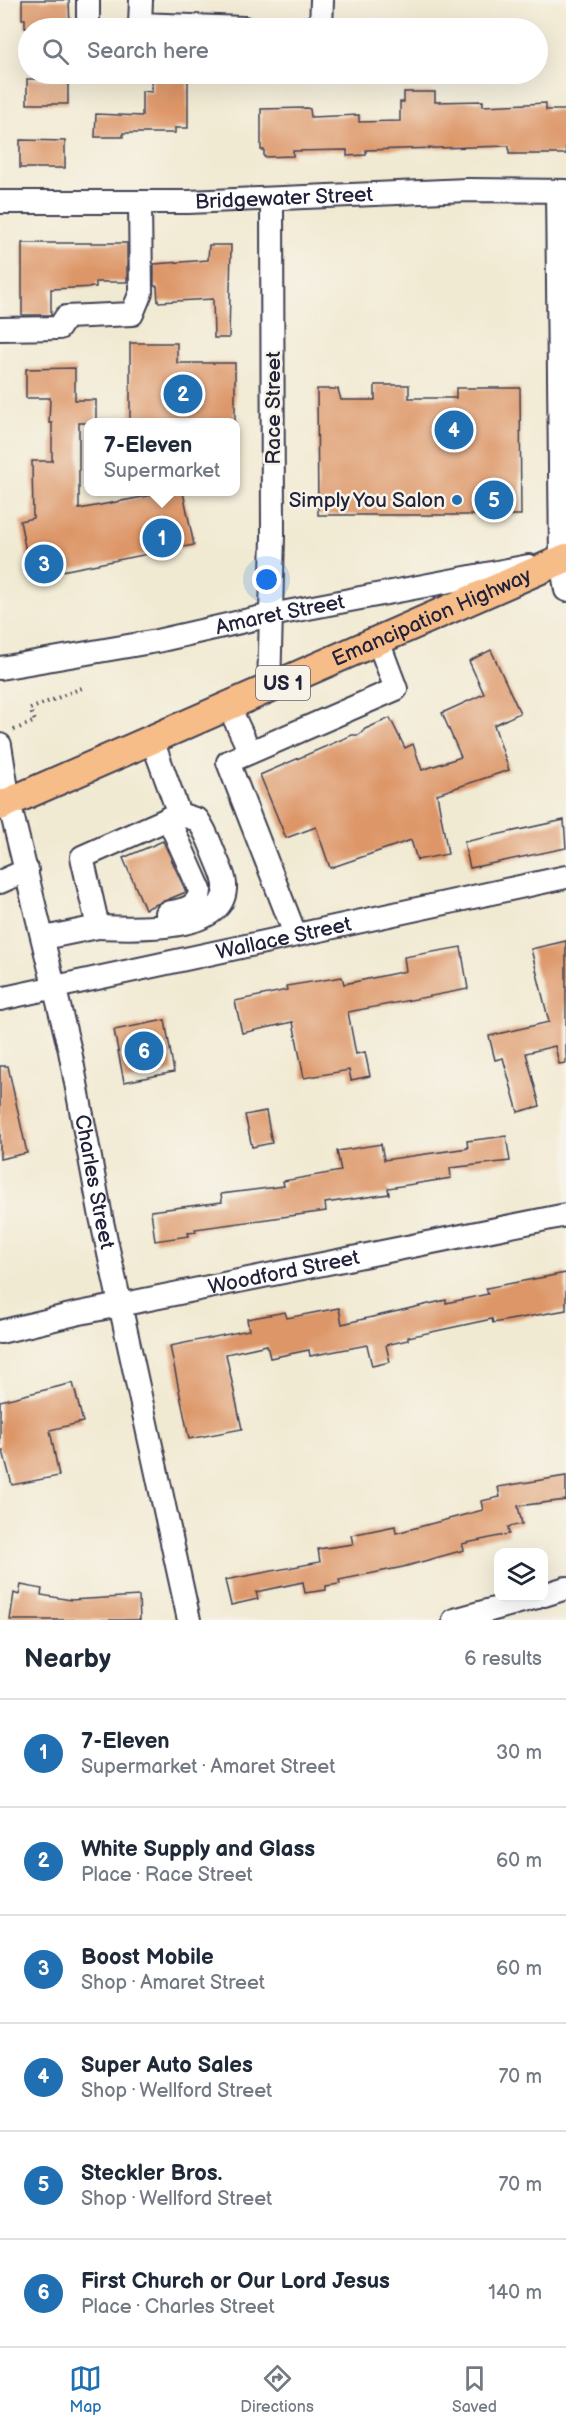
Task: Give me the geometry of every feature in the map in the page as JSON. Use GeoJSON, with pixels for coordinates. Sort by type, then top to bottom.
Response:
{"type":"FeatureCollection","features":[{"type":"Feature","properties":{"kind":"main road","name":"Emancipation Highway"},"geometry":{"type":"LineString","coordinates":[[5,804],[563,559]]}},
{"type":"Feature","properties":{"kind":"street"},"geometry":{"type":"LineString","coordinates":[[88,0],[88,18]]}},
{"type":"Feature","properties":{"kind":"street"},"geometry":{"type":"LineString","coordinates":[[140,18],[141,0]]}},
{"type":"Feature","properties":{"kind":"street"},"geometry":{"type":"LineString","coordinates":[[321,18],[322,0]]}},
{"type":"Feature","properties":{"kind":"street","name":"Bridgewater Street"},"geometry":{"type":"LineString","coordinates":[[0,202],[272,199],[468,190],[561,191]]}},
{"type":"Feature","properties":{"kind":"street"},"geometry":{"type":"LineString","coordinates":[[561,191],[563,559],[566,590]]}},
{"type":"Feature","properties":{"kind":"street","name":"Race Street"},"geometry":{"type":"LineString","coordinates":[[269,689],[272,199]]}},
{"type":"Feature","properties":{"kind":"street"},"geometry":{"type":"LineString","coordinates":[[0,329],[59,328],[66,317],[132,314],[141,292],[140,202]]}},
{"type":"Feature","properties":{"kind":"street","name":"Amaret Street"},"geometry":{"type":"LineString","coordinates":[[0,668],[157,641],[271,615],[563,559]]}},
{"type":"Feature","properties":{"kind":"street"},"geometry":{"type":"LineString","coordinates":[[295,934],[228,762],[396,689],[378,641]]}},
{"type":"Feature","properties":{"kind":"street"},"geometry":{"type":"LineString","coordinates":[[229,706],[250,753]]}},
{"type":"Feature","properties":{"kind":"street","name":"Charles Street"},"geometry":{"type":"LineString","coordinates":[[4,739],[5,804],[27,870],[70,1051],[120,1306],[189,1620]]}},
{"type":"Feature","properties":{"kind":"street"},"geometry":{"type":"LineString","coordinates":[[152,740],[173,816]]}},
{"type":"Feature","properties":{"kind":"street"},"geometry":{"type":"LineString","coordinates":[[44,938],[98,927],[154,928],[202,918],[219,908],[225,887],[216,858],[198,820],[173,816],[82,857],[98,927]]}},
{"type":"Feature","properties":{"kind":"street"},"geometry":{"type":"LineString","coordinates":[[0,882],[27,870]]}},
{"type":"Feature","properties":{"kind":"street","name":"Wallace Street"},"geometry":{"type":"LineString","coordinates":[[0,999],[566,877]]}},
{"type":"Feature","properties":{"kind":"street","name":"Woodford Street"},"geometry":{"type":"LineString","coordinates":[[0,1332],[566,1215]]}},
{"type":"Feature","properties":{"kind":"street"},"geometry":{"type":"LineString","coordinates":[[548,1593],[566,1588]]}},
{"type":"Feature","properties":{"kind":"street"},"geometry":{"type":"LineString","coordinates":[[454,1620],[519,1602]]}},
{"type":"Feature","properties":{"kind":"path"},"geometry":{"type":"LineString","coordinates":[[4,739],[35,721],[30,710],[82,688]]}},
{"type":"Feature","properties":{"kind":"building"},"geometry":{"type":"Polygon","coordinates":[[[22,0],[69,0],[70,18],[22,18],[22,0]]]}},
{"type":"Feature","properties":{"kind":"building"},"geometry":{"type":"Polygon","coordinates":[[[27,84],[68,84],[68,104],[27,104],[27,84]]]}},
{"type":"Feature","properties":{"kind":"building"},"geometry":{"type":"Polygon","coordinates":[[[152,84],[188,84],[188,128],[175,128],[175,133],[123,133],[123,137],[95,137],[96,114],[142,116],[142,91],[152,92],[152,84]]]}},
{"type":"Feature","properties":{"kind":"building"},"geometry":{"type":"Polygon","coordinates":[[[404,92],[435,92],[435,102],[483,101],[483,106],[546,103],[546,110],[566,110],[566,154],[509,154],[509,146],[366,150],[366,155],[347,156],[347,150],[293,151],[293,156],[264,157],[264,150],[261,150],[261,109],[307,108],[310,109],[311,117],[359,115],[359,122],[400,121],[400,102],[404,102],[404,92]]]}},
{"type":"Feature","properties":{"kind":"building"},"geometry":{"type":"Polygon","coordinates":[[[20,140],[65,141],[65,168],[20,168],[20,140]]]}},
{"type":"Feature","properties":{"kind":"building"},"geometry":{"type":"Polygon","coordinates":[[[22,243],[127,243],[127,282],[96,282],[96,287],[51,289],[51,315],[22,315],[22,243]]]}},
{"type":"Feature","properties":{"kind":"building"},"geometry":{"type":"Polygon","coordinates":[[[209,245],[231,245],[229,338],[214,338],[213,299],[158,302],[157,286],[154,286],[154,264],[208,260],[209,245]]]}},
{"type":"Feature","properties":{"kind":"building"},"geometry":{"type":"Polygon","coordinates":[[[130,343],[177,343],[177,363],[235,363],[235,418],[130,418],[130,343]]]}},
{"type":"Feature","properties":{"kind":"building"},"geometry":{"type":"Polygon","coordinates":[[[75,368],[75,400],[96,400],[96,418],[84,418],[84,423],[79,423],[79,509],[148,496],[184,496],[194,545],[31,577],[20,521],[33,518],[32,461],[52,461],[52,423],[49,423],[50,398],[26,398],[26,369],[75,368]]]}},
{"type":"Feature","properties":{"kind":"building"},"geometry":{"type":"Polygon","coordinates":[[[375,385],[409,385],[409,398],[456,398],[456,388],[520,388],[521,515],[318,515],[317,389],[338,389],[341,400],[375,400],[375,385]]]}},
{"type":"Feature","properties":{"kind":"building"},"geometry":{"type":"Polygon","coordinates":[[[491,650],[520,713],[494,725],[509,770],[437,794],[448,854],[417,860],[411,840],[330,868],[316,827],[286,838],[260,775],[352,735],[359,735],[365,729],[390,718],[405,748],[413,744],[422,770],[461,757],[442,713],[484,694],[469,661],[491,650]]]}},
{"type":"Feature","properties":{"kind":"building"},"geometry":{"type":"Polygon","coordinates":[[[564,820],[566,848],[470,868],[464,842],[564,820]]]}},
{"type":"Feature","properties":{"kind":"building"},"geometry":{"type":"Polygon","coordinates":[[[163,841],[186,892],[145,909],[123,858],[163,841]]]}},
{"type":"Feature","properties":{"kind":"building"},"geometry":{"type":"Polygon","coordinates":[[[566,941],[566,1063],[559,1064],[555,1046],[526,1053],[540,1106],[518,1112],[503,1058],[495,1060],[489,1036],[549,1022],[531,949],[566,941]]]}},
{"type":"Feature","properties":{"kind":"building"},"geometry":{"type":"Polygon","coordinates":[[[461,947],[468,989],[348,1012],[356,1054],[365,1052],[370,1076],[351,1080],[349,1070],[304,1078],[293,1022],[242,1033],[235,1001],[287,990],[286,986],[342,977],[344,984],[406,971],[404,957],[461,947]]]}},
{"type":"Feature","properties":{"kind":"building"},"geometry":{"type":"Polygon","coordinates":[[[165,1020],[174,1072],[124,1082],[114,1030],[165,1020]]]}},
{"type":"Feature","properties":{"kind":"building"},"geometry":{"type":"Polygon","coordinates":[[[0,1066],[8,1066],[27,1153],[0,1159],[0,1066]]]}},
{"type":"Feature","properties":{"kind":"building"},"geometry":{"type":"Polygon","coordinates":[[[266,1111],[272,1143],[252,1147],[245,1115],[266,1111]]]}},
{"type":"Feature","properties":{"kind":"building"},"geometry":{"type":"Polygon","coordinates":[[[506,1136],[510,1161],[450,1168],[451,1178],[388,1188],[389,1194],[325,1203],[326,1211],[195,1229],[196,1232],[188,1233],[189,1236],[155,1241],[151,1211],[222,1202],[221,1194],[284,1186],[283,1181],[341,1171],[337,1151],[381,1144],[384,1160],[468,1148],[467,1141],[506,1136]]]}},
{"type":"Feature","properties":{"kind":"building"},"geometry":{"type":"Polygon","coordinates":[[[566,1273],[566,1310],[493,1323],[492,1319],[408,1337],[408,1340],[386,1345],[390,1362],[372,1366],[367,1345],[310,1356],[309,1350],[270,1358],[267,1345],[226,1354],[242,1429],[189,1439],[170,1346],[249,1330],[247,1319],[285,1312],[287,1318],[339,1308],[342,1324],[446,1300],[446,1303],[488,1294],[486,1288],[566,1273]]]}},
{"type":"Feature","properties":{"kind":"building"},"geometry":{"type":"Polygon","coordinates":[[[73,1383],[83,1422],[50,1430],[59,1476],[12,1485],[3,1451],[0,1451],[0,1401],[73,1383]]]}},
{"type":"Feature","properties":{"kind":"building"},"geometry":{"type":"Polygon","coordinates":[[[566,1476],[566,1500],[518,1506],[522,1524],[508,1527],[509,1534],[462,1544],[464,1550],[403,1567],[339,1580],[340,1584],[326,1586],[326,1590],[305,1593],[303,1582],[256,1592],[258,1599],[231,1605],[225,1580],[320,1562],[318,1549],[353,1544],[351,1535],[395,1526],[396,1533],[483,1510],[481,1501],[500,1497],[498,1487],[566,1476]]]}},
{"type":"Feature","properties":{"kind":"building"},"geometry":{"type":"Polygon","coordinates":[[[21,1585],[42,1589],[41,1595],[71,1600],[139,1596],[140,1620],[10,1620],[14,1593],[19,1595],[21,1585]]]}},
{"type":"Feature","properties":{"kind":"place","name":"White Supply and Glass"},"geometry":{"type":"Point","coordinates":[183,394]}},
{"type":"Feature","properties":{"kind":"place","name":"Super Auto Sales"},"geometry":{"type":"Point","coordinates":[454,430]}},
{"type":"Feature","properties":{"kind":"place","name":"Simply You Salon"},"geometry":{"type":"Point","coordinates":[457,500]}},
{"type":"Feature","properties":{"kind":"place","name":"Steckler Bros."},"geometry":{"type":"Point","coordinates":[494,500]}},
{"type":"Feature","properties":{"kind":"place","name":"7-Eleven"},"geometry":{"type":"Point","coordinates":[162,538]}},
{"type":"Feature","properties":{"kind":"place","name":"Boost Mobile"},"geometry":{"type":"Point","coordinates":[44,564]}},
{"type":"Feature","properties":{"kind":"place","name":"First Church or Our Lord Jesus"},"geometry":{"type":"Point","coordinates":[144,1051]}}]}
